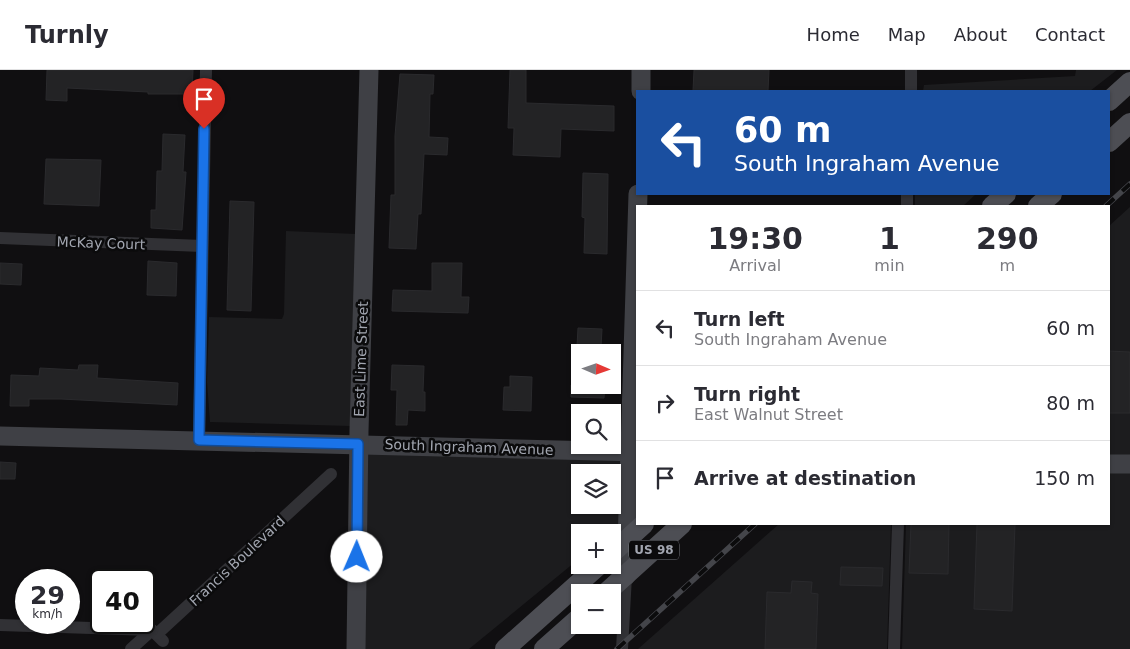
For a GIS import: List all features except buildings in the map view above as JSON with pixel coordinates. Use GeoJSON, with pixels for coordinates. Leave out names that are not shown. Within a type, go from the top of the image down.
{"type":"FeatureCollection","features":[{"type":"Feature","properties":{"kind":"main road"},"geometry":{"type":"LineString","coordinates":[[1110,100],[1130,82]]}},
{"type":"Feature","properties":{"kind":"main road"},"geometry":{"type":"LineString","coordinates":[[1110,141],[1130,123]]}},
{"type":"Feature","properties":{"kind":"main road"},"geometry":{"type":"LineString","coordinates":[[993,205],[1005,195]]}},
{"type":"Feature","properties":{"kind":"main road"},"geometry":{"type":"LineString","coordinates":[[1039,205],[1051,195]]}},
{"type":"Feature","properties":{"kind":"main road","name":"US 98"},"geometry":{"type":"LineString","coordinates":[[621,545],[643,525]]}},
{"type":"Feature","properties":{"kind":"main road","name":"US 98"},"geometry":{"type":"LineString","coordinates":[[617,584],[681,525]]}},
{"type":"Feature","properties":{"kind":"main road"},"geometry":{"type":"LineString","coordinates":[[505,649],[589,574]]}},
{"type":"Feature","properties":{"kind":"main road"},"geometry":{"type":"LineString","coordinates":[[544,649],[571,625]]}},
{"type":"Feature","properties":{"kind":"street"},"geometry":{"type":"LineString","coordinates":[[199,440],[206,70]]}},
{"type":"Feature","properties":{"kind":"street","name":"East Lime Street"},"geometry":{"type":"LineString","coordinates":[[356,649],[358,444],[369,70]]}},
{"type":"Feature","properties":{"kind":"street"},"geometry":{"type":"LineString","coordinates":[[641,70],[641,90]]}},
{"type":"Feature","properties":{"kind":"street"},"geometry":{"type":"LineString","coordinates":[[911,70],[911,90]]}},
{"type":"Feature","properties":{"kind":"street","name":"McKay Court"},"geometry":{"type":"LineString","coordinates":[[0,238],[202,246]]}},
{"type":"Feature","properties":{"kind":"street"},"geometry":{"type":"LineString","coordinates":[[621,539],[633,452],[636,297]]}},
{"type":"Feature","properties":{"kind":"street","name":"South Ingraham Avenue"},"geometry":{"type":"LineString","coordinates":[[0,436],[633,452]]}},
{"type":"Feature","properties":{"kind":"street"},"geometry":{"type":"LineString","coordinates":[[1110,464],[1130,464]]}},
{"type":"Feature","properties":{"kind":"street","name":"Francis Boulevard"},"geometry":{"type":"LineString","coordinates":[[131,649],[158,641],[331,474]]}},
{"type":"Feature","properties":{"kind":"street"},"geometry":{"type":"LineString","coordinates":[[894,649],[898,525]]}},
{"type":"Feature","properties":{"kind":"street"},"geometry":{"type":"LineString","coordinates":[[621,551],[626,576],[622,649]]}},
{"type":"Feature","properties":{"kind":"street"},"geometry":{"type":"LineString","coordinates":[[0,625],[158,641]]}},
{"type":"Feature","properties":{"kind":"shaded area"},"geometry":{"type":"Polygon","coordinates":[[[1076,70],[1117,70],[1091,90],[923,90],[924,85],[1075,76],[1076,70]]]}},
{"type":"Feature","properties":{"kind":"shaded area"},"geometry":{"type":"Polygon","coordinates":[[[915,195],[975,195],[964,205],[915,205],[915,195]]]}},
{"type":"Feature","properties":{"kind":"shaded area"},"geometry":{"type":"Polygon","coordinates":[[[1130,207],[1130,457],[1110,457],[1110,225],[1130,207]]]}},
{"type":"Feature","properties":{"kind":"shaded area"},"geometry":{"type":"Polygon","coordinates":[[[286,231],[356,234],[350,426],[210,422],[207,382],[209,317],[282,319],[284,314],[286,231]]]}},
{"type":"Feature","properties":{"kind":"shaded area"},"geometry":{"type":"Polygon","coordinates":[[[366,452],[621,458],[621,464],[571,464],[571,514],[619,514],[619,524],[571,524],[571,565],[469,649],[362,649],[366,452]]]}},
{"type":"Feature","properties":{"kind":"shaded area"},"geometry":{"type":"Polygon","coordinates":[[[1110,471],[1130,471],[1130,649],[902,649],[906,525],[1110,525],[1110,471]]]}},
{"type":"Feature","properties":{"kind":"shaded area"},"geometry":{"type":"Polygon","coordinates":[[[778,525],[891,525],[887,649],[638,649],[778,525]]]}},
{"type":"Feature","properties":{"kind":"railway"},"geometry":{"type":"LineString","coordinates":[[1107,205],[1130,184]]}},
{"type":"Feature","properties":{"kind":"railway"},"geometry":{"type":"LineString","coordinates":[[617,649],[754,525]]}},
{"type":"Feature","properties":{"kind":"route"},"geometry":{"type":"LineString","coordinates":[[204,129],[199,440],[358,444],[357,557]]}}]}
